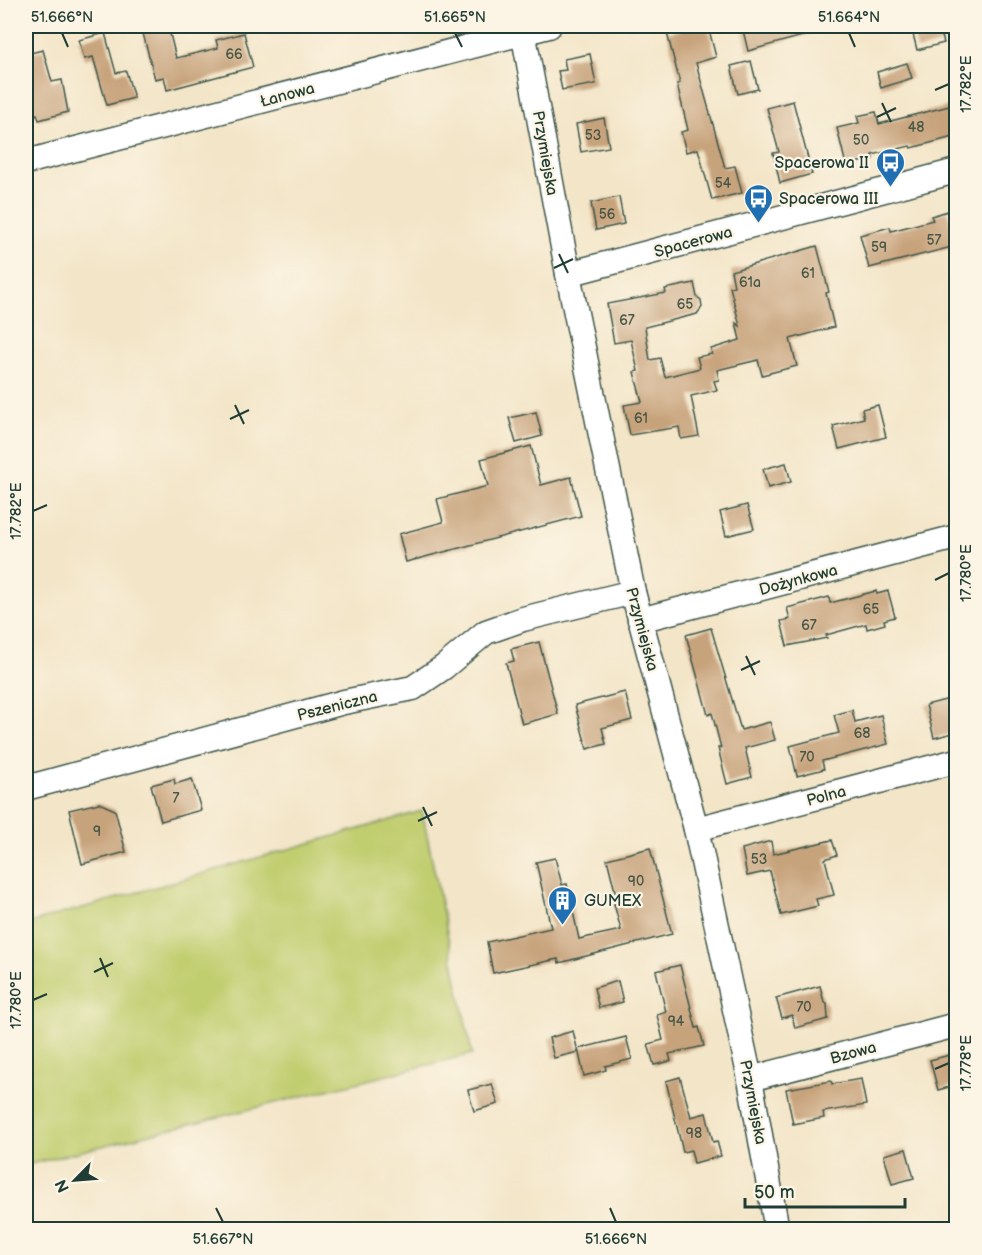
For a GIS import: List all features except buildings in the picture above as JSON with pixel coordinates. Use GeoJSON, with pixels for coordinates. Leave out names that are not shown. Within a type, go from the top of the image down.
{"type":"FeatureCollection","features":[{"type":"Feature","properties":{"kind":"street","name":"Łanowa"},"geometry":{"type":"LineString","coordinates":[[26,162],[523,29],[549,26]]}},
{"type":"Feature","properties":{"kind":"street","name":"Przymiejska"},"geometry":{"type":"LineString","coordinates":[[523,29],[568,274],[633,592],[696,829],[750,1079],[777,1230]]}},
{"type":"Feature","properties":{"kind":"street","name":"Spacerowa"},"geometry":{"type":"LineString","coordinates":[[568,274],[957,171]]}},
{"type":"Feature","properties":{"kind":"street","name":"Dożynkowa"},"geometry":{"type":"LineString","coordinates":[[640,620],[957,537]]}},
{"type":"Feature","properties":{"kind":"street","name":"Pszeniczna"},"geometry":{"type":"LineString","coordinates":[[26,788],[344,702],[413,688],[444,667],[486,632],[633,592]]}},
{"type":"Feature","properties":{"kind":"street","name":"Polna"},"geometry":{"type":"LineString","coordinates":[[696,829],[957,761]]}},
{"type":"Feature","properties":{"kind":"street","name":"Bzowa"},"geometry":{"type":"LineString","coordinates":[[750,1079],[957,1025]]}},
{"type":"Feature","properties":{"kind":"green space"},"geometry":{"type":"Polygon","coordinates":[[[422,811],[472,1054],[26,1165],[26,924],[422,811]]]}},
{"type":"Feature","properties":{"kind":"place","name":"Spacerowa II"},"geometry":{"type":"Point","coordinates":[890,188]}},
{"type":"Feature","properties":{"kind":"place","name":"Spacerowa III"},"geometry":{"type":"Point","coordinates":[758,224]}},
{"type":"Feature","properties":{"kind":"place","name":"GUMEX"},"geometry":{"type":"Point","coordinates":[563,926]}}]}
